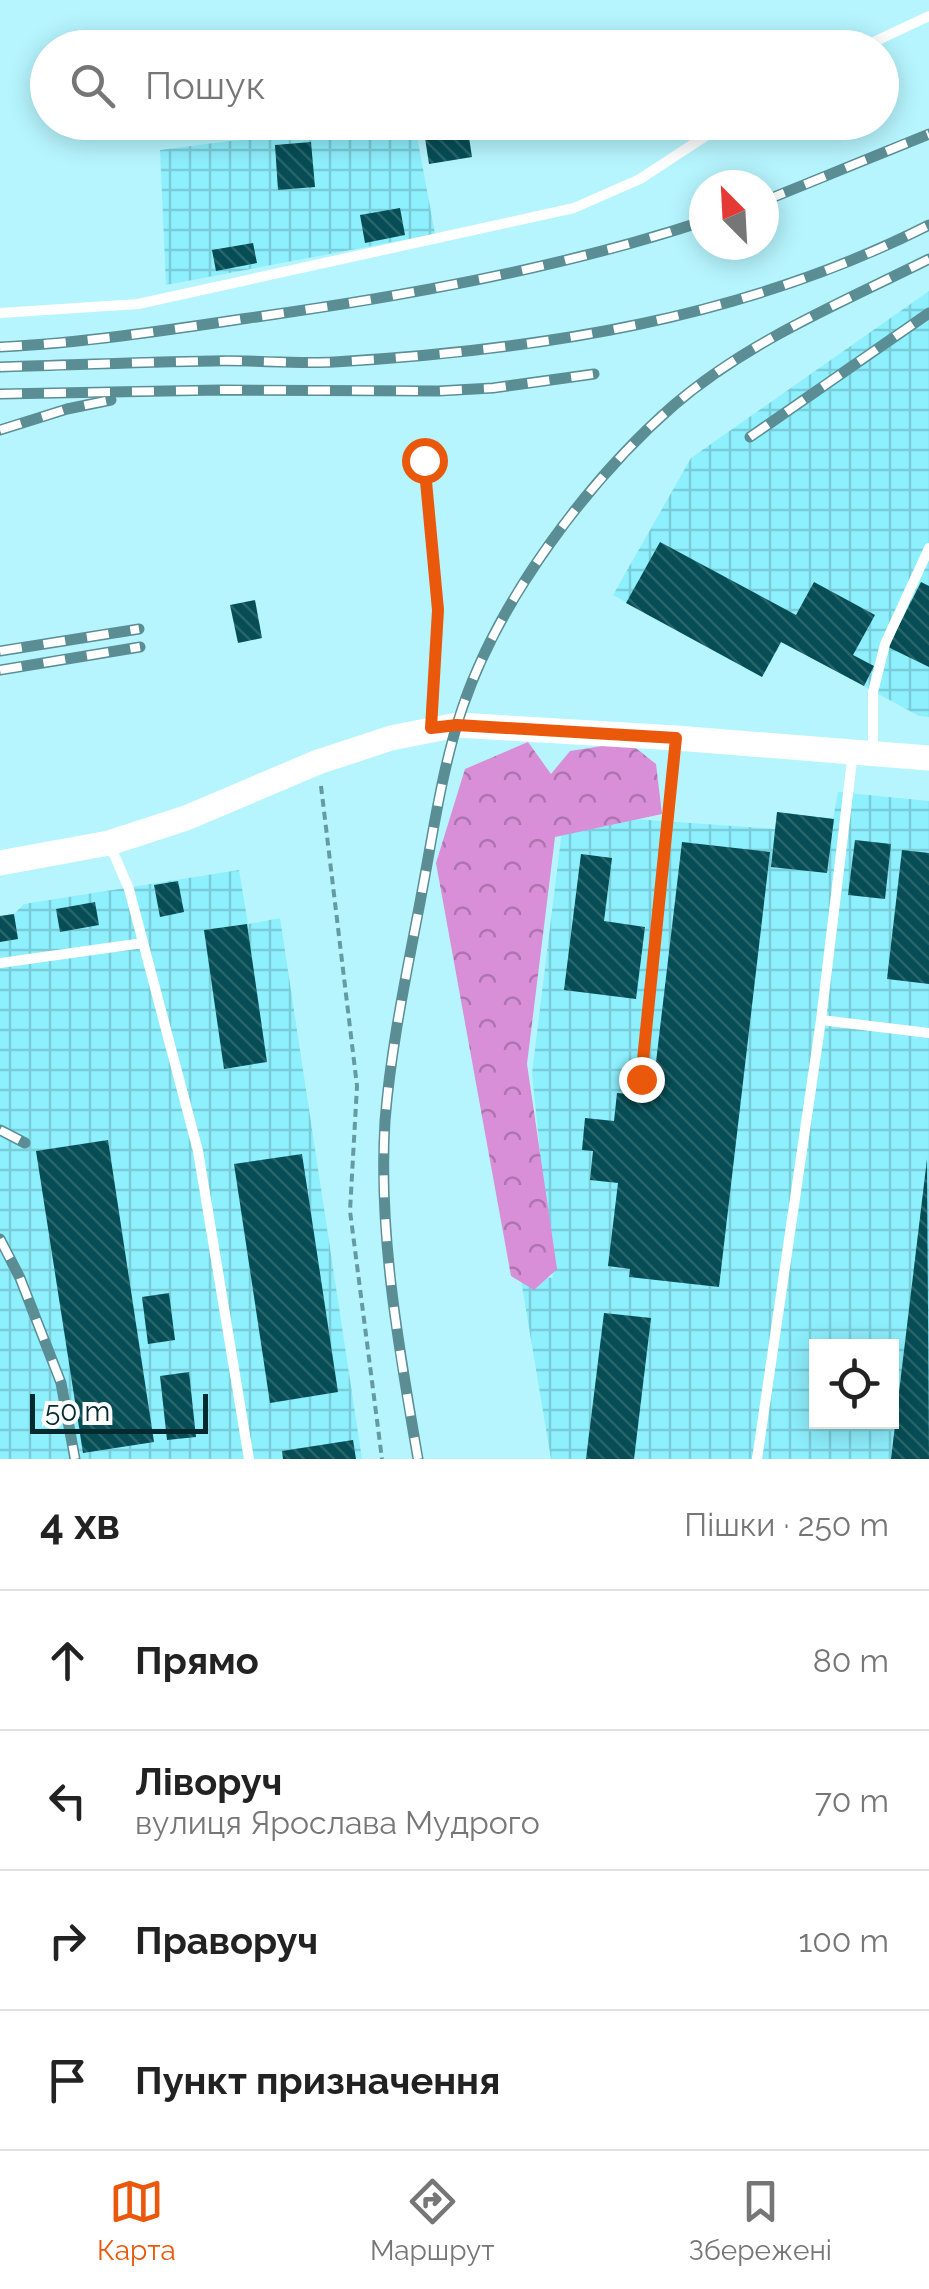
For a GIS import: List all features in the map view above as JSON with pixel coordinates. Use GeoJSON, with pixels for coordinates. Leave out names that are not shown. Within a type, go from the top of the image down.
{"type":"FeatureCollection","features":[{"type":"Feature","properties":{"kind":"street"},"geometry":{"type":"LineString","coordinates":[[0,863],[109,843],[186,818],[318,762],[431,728],[457,725],[929,758]]}},
{"type":"Feature","properties":{"kind":"lane"},"geometry":{"type":"LineString","coordinates":[[899,30],[929,16]]}},
{"type":"Feature","properties":{"kind":"lane"},"geometry":{"type":"LineString","coordinates":[[0,313],[138,304],[574,208],[640,179],[700,140]]}},
{"type":"Feature","properties":{"kind":"lane"},"geometry":{"type":"LineString","coordinates":[[757,1459],[873,692],[885,644],[929,548]]}},
{"type":"Feature","properties":{"kind":"lane"},"geometry":{"type":"LineString","coordinates":[[641,1079],[676,738]]}},
{"type":"Feature","properties":{"kind":"lane"},"geometry":{"type":"LineString","coordinates":[[109,843],[129,890],[198,1151],[249,1459]]}},
{"type":"Feature","properties":{"kind":"lane"},"geometry":{"type":"LineString","coordinates":[[0,964],[143,943]]}},
{"type":"Feature","properties":{"kind":"lane"},"geometry":{"type":"LineString","coordinates":[[821,1020],[929,1033]]}},
{"type":"Feature","properties":{"kind":"path"},"geometry":{"type":"LineString","coordinates":[[424,460],[438,610],[431,728]]}},
{"type":"Feature","properties":{"kind":"path"},"geometry":{"type":"LineString","coordinates":[[318,762],[357,1086],[350,1211],[382,1459]]}},
{"type":"Feature","properties":{"kind":"shaded area"},"geometry":{"type":"Polygon","coordinates":[[[237,140],[418,140],[435,234],[166,285],[160,150],[237,140]]]}},
{"type":"Feature","properties":{"kind":"shaded area"},"geometry":{"type":"Polygon","coordinates":[[[929,291],[929,717],[919,716],[782,642],[762,677],[613,595],[691,458],[929,291]]]}},
{"type":"Feature","properties":{"kind":"shaded area"},"geometry":{"type":"Polygon","coordinates":[[[838,792],[929,801],[929,1459],[551,1459],[520,1274],[553,1278],[532,1073],[564,814],[775,829],[777,812],[833,819],[838,792]]]}},
{"type":"Feature","properties":{"kind":"shaded area"},"geometry":{"type":"Polygon","coordinates":[[[239,870],[248,924],[280,918],[362,1459],[0,1459],[0,916],[14,914],[24,904],[239,870]]]}},
{"type":"Feature","properties":{"kind":"green space"},"geometry":{"type":"Polygon","coordinates":[[[528,742],[551,774],[570,751],[628,742],[656,764],[662,814],[555,837],[527,1064],[557,1269],[534,1290],[511,1276],[436,863],[465,769],[528,742]]]}},
{"type":"Feature","properties":{"kind":"building"},"geometry":{"type":"Polygon","coordinates":[[[425,140],[469,140],[472,157],[429,164],[425,140]]]}},
{"type":"Feature","properties":{"kind":"building"},"geometry":{"type":"Polygon","coordinates":[[[311,142],[315,187],[278,190],[275,145],[311,142]]]}},
{"type":"Feature","properties":{"kind":"building"},"geometry":{"type":"Polygon","coordinates":[[[400,208],[405,235],[365,243],[360,215],[400,208]]]}},
{"type":"Feature","properties":{"kind":"building"},"geometry":{"type":"Polygon","coordinates":[[[253,243],[257,263],[216,271],[212,250],[253,243]]]}},
{"type":"Feature","properties":{"kind":"building"},"geometry":{"type":"Polygon","coordinates":[[[660,542],[796,615],[814,582],[875,615],[853,655],[874,666],[864,686],[781,642],[762,677],[626,603],[660,542]]]}},
{"type":"Feature","properties":{"kind":"building"},"geometry":{"type":"Polygon","coordinates":[[[921,582],[929,586],[929,667],[888,647],[921,582]]]}},
{"type":"Feature","properties":{"kind":"building"},"geometry":{"type":"Polygon","coordinates":[[[255,600],[262,638],[238,643],[230,605],[255,600]]]}},
{"type":"Feature","properties":{"kind":"building"},"geometry":{"type":"Polygon","coordinates":[[[777,812],[834,819],[827,873],[771,867],[777,812]]]}},
{"type":"Feature","properties":{"kind":"building"},"geometry":{"type":"Polygon","coordinates":[[[855,840],[891,844],[885,899],[848,895],[855,840]]]}},
{"type":"Feature","properties":{"kind":"building"},"geometry":{"type":"Polygon","coordinates":[[[682,842],[770,852],[719,1287],[629,1277],[630,1269],[608,1266],[618,1183],[590,1180],[593,1151],[582,1150],[585,1118],[614,1121],[617,1093],[652,1096],[682,842]]]}},
{"type":"Feature","properties":{"kind":"building"},"geometry":{"type":"Polygon","coordinates":[[[902,850],[929,853],[929,984],[887,979],[902,850]]]}},
{"type":"Feature","properties":{"kind":"building"},"geometry":{"type":"Polygon","coordinates":[[[581,854],[612,858],[604,921],[645,927],[636,999],[564,990],[581,854]]]}},
{"type":"Feature","properties":{"kind":"building"},"geometry":{"type":"Polygon","coordinates":[[[178,881],[184,912],[160,917],[154,885],[178,881]]]}},
{"type":"Feature","properties":{"kind":"building"},"geometry":{"type":"Polygon","coordinates":[[[95,902],[99,925],[60,932],[56,909],[95,902]]]}},
{"type":"Feature","properties":{"kind":"building"},"geometry":{"type":"Polygon","coordinates":[[[14,914],[18,939],[0,942],[0,916],[14,914]]]}},
{"type":"Feature","properties":{"kind":"building"},"geometry":{"type":"Polygon","coordinates":[[[247,924],[267,1062],[224,1069],[204,930],[247,924]]]}},
{"type":"Feature","properties":{"kind":"building"},"geometry":{"type":"Polygon","coordinates":[[[108,1140],[154,1442],[83,1453],[36,1151],[108,1140]]]}},
{"type":"Feature","properties":{"kind":"building"},"geometry":{"type":"Polygon","coordinates":[[[302,1154],[338,1392],[270,1403],[234,1164],[302,1154]]]}},
{"type":"Feature","properties":{"kind":"building"},"geometry":{"type":"Polygon","coordinates":[[[927,1159],[929,1459],[891,1459],[895,1429],[899,1429],[899,1392],[927,1159]]]}},
{"type":"Feature","properties":{"kind":"building"},"geometry":{"type":"Polygon","coordinates":[[[169,1293],[175,1340],[148,1344],[142,1297],[169,1293]]]}},
{"type":"Feature","properties":{"kind":"building"},"geometry":{"type":"Polygon","coordinates":[[[604,1313],[651,1318],[634,1459],[586,1459],[604,1313]]]}},
{"type":"Feature","properties":{"kind":"building"},"geometry":{"type":"Polygon","coordinates":[[[189,1372],[196,1437],[167,1440],[160,1376],[189,1372]]]}},
{"type":"Feature","properties":{"kind":"building"},"geometry":{"type":"Polygon","coordinates":[[[353,1440],[356,1459],[283,1459],[282,1451],[353,1440]]]}},
{"type":"Feature","properties":{"kind":"railway"},"geometry":{"type":"LineString","coordinates":[[779,195],[929,134]]}},
{"type":"Feature","properties":{"kind":"railway"},"geometry":{"type":"LineString","coordinates":[[0,367],[334,362],[488,349],[564,338],[639,324],[787,284],[929,225]]}},
{"type":"Feature","properties":{"kind":"railway"},"geometry":{"type":"LineString","coordinates":[[0,347],[152,332],[417,291],[534,268],[689,226]]}},
{"type":"Feature","properties":{"kind":"railway"},"geometry":{"type":"LineString","coordinates":[[418,1459],[387,1248],[385,1121],[400,1009],[439,801],[456,729],[479,665],[550,543],[610,468],[674,405],[765,342],[929,259]]}},
{"type":"Feature","properties":{"kind":"railway"},"geometry":{"type":"LineString","coordinates":[[750,437],[929,313]]}},
{"type":"Feature","properties":{"kind":"railway"},"geometry":{"type":"LineString","coordinates":[[0,394],[438,391],[594,374]]}},
{"type":"Feature","properties":{"kind":"railway"},"geometry":{"type":"LineString","coordinates":[[0,430],[111,400]]}},
{"type":"Feature","properties":{"kind":"railway"},"geometry":{"type":"LineString","coordinates":[[0,651],[139,629]]}},
{"type":"Feature","properties":{"kind":"railway"},"geometry":{"type":"LineString","coordinates":[[0,670],[140,647]]}},
{"type":"Feature","properties":{"kind":"railway"},"geometry":{"type":"LineString","coordinates":[[0,1130],[25,1143]]}},
{"type":"Feature","properties":{"kind":"railway"},"geometry":{"type":"LineString","coordinates":[[0,1239],[20,1278],[61,1383],[75,1459]]}},
{"type":"Feature","properties":{"kind":"route"},"geometry":{"type":"LineString","coordinates":[[424,460],[438,610],[431,728],[457,725],[676,738],[641,1079]]}}]}
